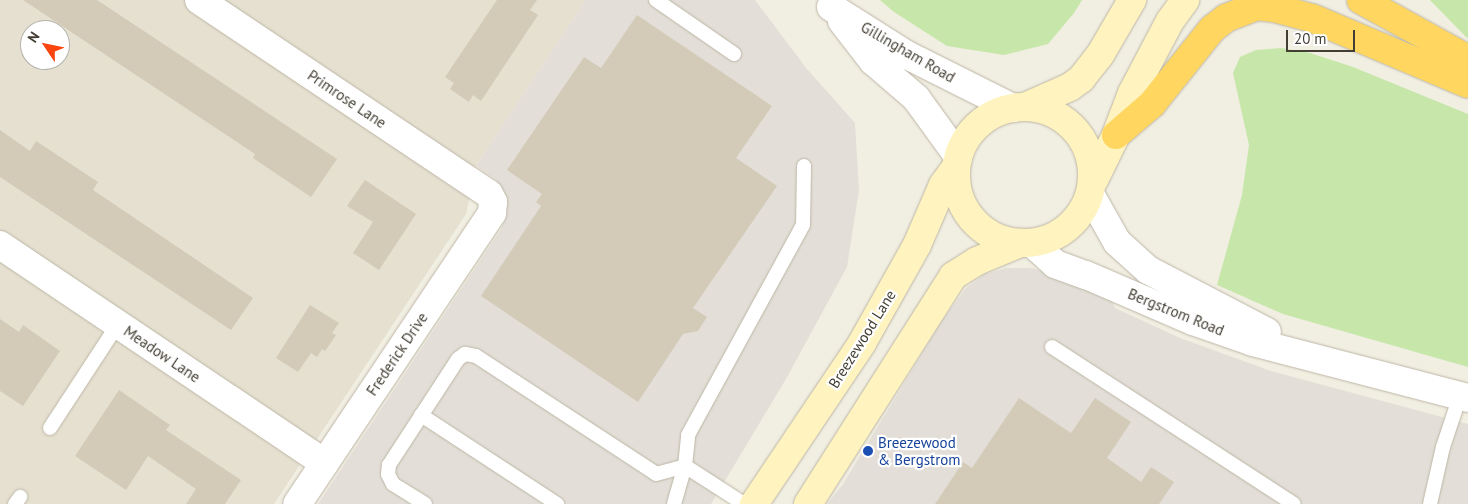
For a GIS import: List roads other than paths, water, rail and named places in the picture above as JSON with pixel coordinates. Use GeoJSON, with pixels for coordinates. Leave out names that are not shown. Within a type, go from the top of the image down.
{"type":"FeatureCollection","features":[{"type":"Feature","properties":{"kind":"highway"},"geometry":{"type":"LineString","coordinates":[[1360,0],[1468,59]]}},
{"type":"Feature","properties":{"kind":"highway"},"geometry":{"type":"LineString","coordinates":[[1116,134],[1152,104],[1212,29],[1226,18],[1257,6],[1274,8],[1312,18],[1468,84]]}},
{"type":"Feature","properties":{"kind":"main road"},"geometry":{"type":"LineString","coordinates":[[1026,243],[998,238],[979,227],[965,210],[957,189],[957,161],[966,138],[979,124],[995,114],[1020,107],[1070,87],[1081,79],[1100,55],[1132,0]]}},
{"type":"Feature","properties":{"kind":"main road"},"geometry":{"type":"LineString","coordinates":[[808,504],[953,276],[977,261],[1026,243],[1050,238],[1067,227],[1092,188],[1132,93],[1170,21],[1185,0]]}},
{"type":"Feature","properties":{"kind":"main road"},"geometry":{"type":"LineString","coordinates":[[1020,107],[1049,112],[1067,123],[1081,138],[1089,158],[1092,188]]}},
{"type":"Feature","properties":{"kind":"main road","name":"Breezewood Lane"},"geometry":{"type":"LineString","coordinates":[[754,504],[862,344],[917,245],[943,185],[957,161]]}},
{"type":"Feature","properties":{"kind":"street","name":"Primrose Lane"},"geometry":{"type":"LineString","coordinates":[[199,0],[489,194],[493,202]]}},
{"type":"Feature","properties":{"kind":"street","name":"Gillingham Road"},"geometry":{"type":"LineString","coordinates":[[828,4],[905,54],[1020,107]]}},
{"type":"Feature","properties":{"kind":"street","name":"Gillingham Road"},"geometry":{"type":"LineString","coordinates":[[828,4],[873,61],[916,98],[957,161]]}},
{"type":"Feature","properties":{"kind":"street","name":"Bergstrom Road"},"geometry":{"type":"LineString","coordinates":[[1092,188],[1117,242],[1148,270],[1247,322],[1329,361]]}},
{"type":"Feature","properties":{"kind":"street","name":"Frederick Drive"},"geometry":{"type":"LineString","coordinates":[[297,504],[492,213],[493,202]]}},
{"type":"Feature","properties":{"kind":"street","name":"Bergstrom Road"},"geometry":{"type":"LineString","coordinates":[[1026,243],[1055,264],[1086,275],[1193,321],[1253,342],[1464,397]]}},
{"type":"Feature","properties":{"kind":"street","name":"Meadow Lane"},"geometry":{"type":"LineString","coordinates":[[0,245],[324,464]]}},
{"type":"Feature","properties":{"kind":"lane"},"geometry":{"type":"LineString","coordinates":[[656,0],[734,54]]}},
{"type":"Feature","properties":{"kind":"lane"},"geometry":{"type":"LineString","coordinates":[[674,504],[685,466],[688,435],[803,225],[804,166]]}},
{"type":"Feature","properties":{"kind":"lane"},"geometry":{"type":"LineString","coordinates":[[50,428],[118,324]]}},
{"type":"Feature","properties":{"kind":"lane"},"geometry":{"type":"LineString","coordinates":[[1052,347],[1294,504]]}},
{"type":"Feature","properties":{"kind":"lane"},"geometry":{"type":"LineString","coordinates":[[425,504],[393,484],[388,474],[389,465],[458,359],[465,354],[476,356],[656,474],[685,466],[744,504]]}},
{"type":"Feature","properties":{"kind":"lane"},"geometry":{"type":"LineString","coordinates":[[1430,504],[1443,447],[1464,397]]}},
{"type":"Feature","properties":{"kind":"lane"},"geometry":{"type":"LineString","coordinates":[[421,415],[557,504]]}},
{"type":"Feature","properties":{"kind":"place","name":"Breezewood & Bergstrom"},"geometry":{"type":"Point","coordinates":[868,451]}}]}
